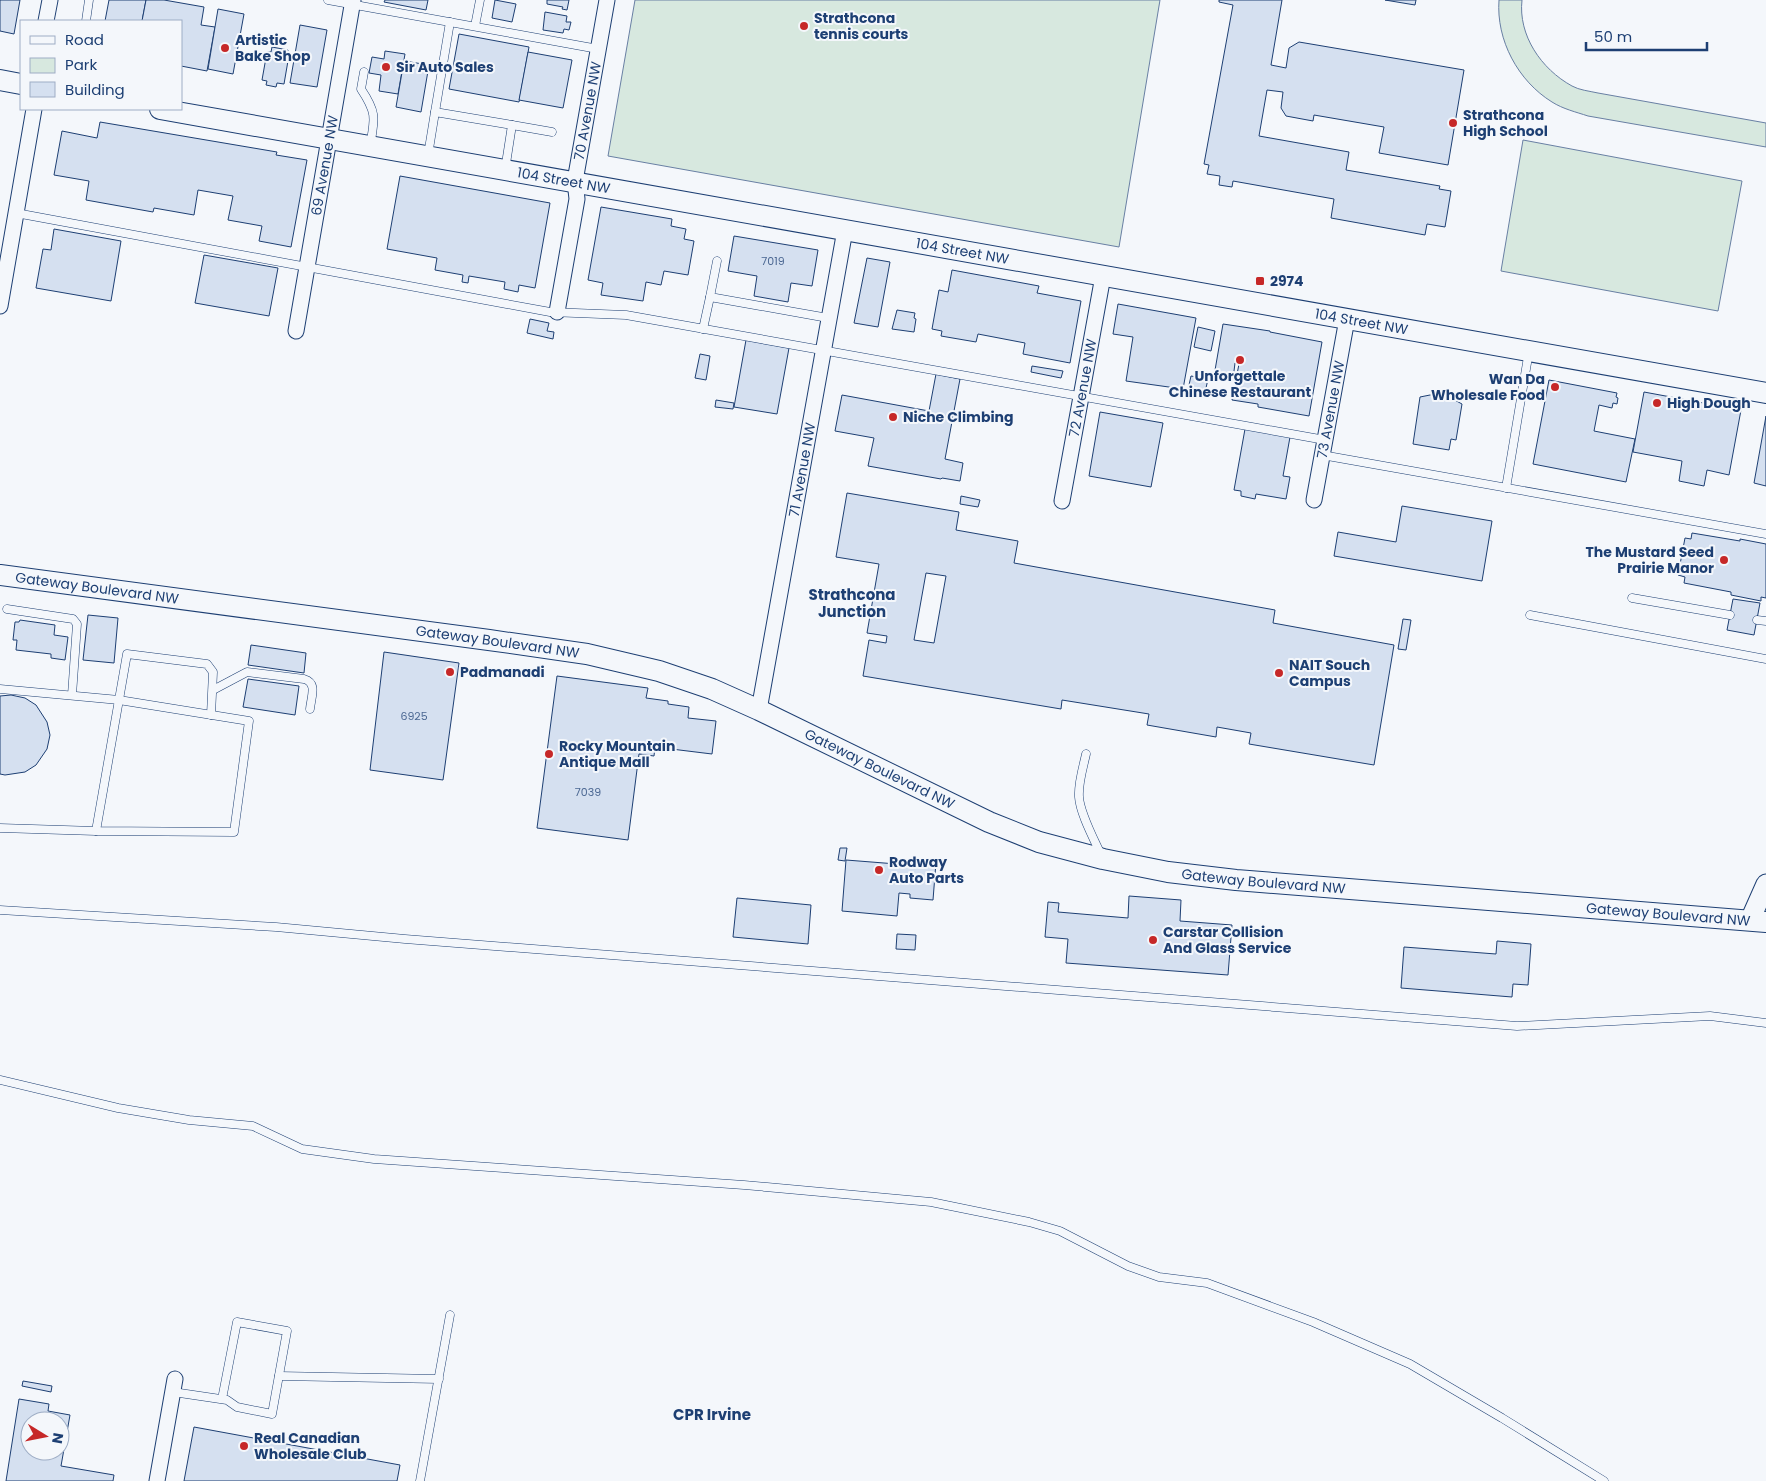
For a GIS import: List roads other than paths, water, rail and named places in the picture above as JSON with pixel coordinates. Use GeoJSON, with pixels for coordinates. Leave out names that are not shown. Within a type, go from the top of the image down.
{"type":"FeatureCollection","features":[{"type":"Feature","properties":{"kind":"main road"},"geometry":{"type":"LineString","coordinates":[[0,80],[20,84]]}},
{"type":"Feature","properties":{"kind":"main road","name":"104 Street NW"},"geometry":{"type":"LineString","coordinates":[[166,110],[1766,393]]}},
{"type":"Feature","properties":{"kind":"main road","name":"Gateway Boulevard NW"},"geometry":{"type":"LineString","coordinates":[[0,575],[587,654],[659,671],[712,689],[759,710],[989,822],[1039,842],[1103,859],[1168,872],[1236,880],[1758,921]]}},
{"type":"Feature","properties":{"kind":"street"},"geometry":{"type":"LineString","coordinates":[[46,20],[50,0]]}},
{"type":"Feature","properties":{"kind":"street","name":"70 Avenue NW"},"geometry":{"type":"LineString","coordinates":[[557,312],[576,198],[575,181],[607,0]]}},
{"type":"Feature","properties":{"kind":"street","name":"69 Avenue NW"},"geometry":{"type":"LineString","coordinates":[[296,331],[353,2]]}},
{"type":"Feature","properties":{"kind":"street"},"geometry":{"type":"LineString","coordinates":[[0,306],[34,110]]}},
{"type":"Feature","properties":{"kind":"street","name":"71 Avenue NW"},"geometry":{"type":"LineString","coordinates":[[759,710],[845,230]]}},
{"type":"Feature","properties":{"kind":"street","name":"72 Avenue NW"},"geometry":{"type":"LineString","coordinates":[[1062,501],[1103,276]]}},
{"type":"Feature","properties":{"kind":"street","name":"73 Avenue NW"},"geometry":{"type":"LineString","coordinates":[[1314,500],[1347,319]]}},
{"type":"Feature","properties":{"kind":"street"},"geometry":{"type":"LineString","coordinates":[[1758,921],[1766,884]]}},
{"type":"Feature","properties":{"kind":"street"},"geometry":{"type":"LineString","coordinates":[[157,1481],[174,1385]]}},
{"type":"Feature","properties":{"kind":"lane"},"geometry":{"type":"LineString","coordinates":[[86,20],[89,0]]}},
{"type":"Feature","properties":{"kind":"lane"},"geometry":{"type":"LineString","coordinates":[[328,0],[353,2],[450,22],[598,48]]}},
{"type":"Feature","properties":{"kind":"lane"},"geometry":{"type":"LineString","coordinates":[[475,26],[480,0]]}},
{"type":"Feature","properties":{"kind":"lane"},"geometry":{"type":"LineString","coordinates":[[428,157],[450,22]]}},
{"type":"Feature","properties":{"kind":"lane"},"geometry":{"type":"LineString","coordinates":[[364,72],[361,89],[372,105],[375,120],[370,147]]}},
{"type":"Feature","properties":{"kind":"lane"},"geometry":{"type":"LineString","coordinates":[[435,112],[552,132]]}},
{"type":"Feature","properties":{"kind":"lane"},"geometry":{"type":"LineString","coordinates":[[504,170],[512,125]]}},
{"type":"Feature","properties":{"kind":"lane"},"geometry":{"type":"LineString","coordinates":[[16,213],[557,312],[626,315],[1324,440]]}},
{"type":"Feature","properties":{"kind":"lane"},"geometry":{"type":"LineString","coordinates":[[704,329],[717,261]]}},
{"type":"Feature","properties":{"kind":"lane"},"geometry":{"type":"LineString","coordinates":[[710,297],[828,318]]}},
{"type":"Feature","properties":{"kind":"lane"},"geometry":{"type":"LineString","coordinates":[[1506,488],[1529,351]]}},
{"type":"Feature","properties":{"kind":"lane"},"geometry":{"type":"LineString","coordinates":[[1322,455],[1766,534]]}},
{"type":"Feature","properties":{"kind":"lane"},"geometry":{"type":"LineString","coordinates":[[1632,598],[1730,615]]}},
{"type":"Feature","properties":{"kind":"lane"},"geometry":{"type":"LineString","coordinates":[[8,609],[73,619],[77,624],[72,695]]}},
{"type":"Feature","properties":{"kind":"lane"},"geometry":{"type":"LineString","coordinates":[[1530,615],[1766,659]]}},
{"type":"Feature","properties":{"kind":"lane"},"geometry":{"type":"LineString","coordinates":[[1757,620],[1766,621]]}},
{"type":"Feature","properties":{"kind":"lane"},"geometry":{"type":"LineString","coordinates":[[96,831],[127,654],[207,664],[213,672],[211,715]]}},
{"type":"Feature","properties":{"kind":"lane"},"geometry":{"type":"LineString","coordinates":[[213,690],[247,672],[304,679],[310,681],[313,685],[310,709]]}},
{"type":"Feature","properties":{"kind":"lane"},"geometry":{"type":"LineString","coordinates":[[0,689],[119,700],[249,721],[234,832],[0,828]]}},
{"type":"Feature","properties":{"kind":"lane"},"geometry":{"type":"LineString","coordinates":[[1086,754],[1079,798],[1081,809],[1103,859]]}},
{"type":"Feature","properties":{"kind":"lane"},"geometry":{"type":"LineString","coordinates":[[0,910],[276,927],[1517,1026],[1710,1016],[1766,1023]]}},
{"type":"Feature","properties":{"kind":"lane"},"geometry":{"type":"LineString","coordinates":[[0,1080],[118,1108],[190,1120],[253,1126],[302,1149],[374,1159],[744,1185],[931,1202],[1029,1222],[1060,1231],[1128,1266],[1159,1277],[1206,1283],[1312,1322],[1410,1364],[1604,1481]]}},
{"type":"Feature","properties":{"kind":"lane"},"geometry":{"type":"LineString","coordinates":[[420,1481],[450,1315]]}},
{"type":"Feature","properties":{"kind":"lane"},"geometry":{"type":"LineString","coordinates":[[174,1385],[222,1400],[227,1400],[237,1407],[272,1414],[287,1331],[237,1322],[222,1400]]}},
{"type":"Feature","properties":{"kind":"lane"},"geometry":{"type":"LineString","coordinates":[[279,1376],[439,1379]]}},
{"type":"Feature","properties":{"kind":"place","name":"Strathcona tennis courts"},"geometry":{"type":"Point","coordinates":[804,26]}},
{"type":"Feature","properties":{"kind":"place","name":"Artistic Bake Shop"},"geometry":{"type":"Point","coordinates":[225,48]}},
{"type":"Feature","properties":{"kind":"place","name":"Sir Auto Sales"},"geometry":{"type":"Point","coordinates":[386,67]}},
{"type":"Feature","properties":{"kind":"place","name":"Strathcona High School"},"geometry":{"type":"Point","coordinates":[1453,123]}},
{"type":"Feature","properties":{"kind":"place","name":"2974"},"geometry":{"type":"Point","coordinates":[1260,281]}},
{"type":"Feature","properties":{"kind":"place","name":"Unforgettale Chinese Restaurant"},"geometry":{"type":"Point","coordinates":[1240,360]}},
{"type":"Feature","properties":{"kind":"place","name":"Wan Da Wholesale Food"},"geometry":{"type":"Point","coordinates":[1555,387]}},
{"type":"Feature","properties":{"kind":"place","name":"High Dough"},"geometry":{"type":"Point","coordinates":[1657,403]}},
{"type":"Feature","properties":{"kind":"place","name":"Niche Climbing"},"geometry":{"type":"Point","coordinates":[893,417]}},
{"type":"Feature","properties":{"kind":"place","name":"The Mustard Seed Prairie Manor"},"geometry":{"type":"Point","coordinates":[1724,560]}},
{"type":"Feature","properties":{"kind":"place","name":"Padmanadi"},"geometry":{"type":"Point","coordinates":[450,672]}},
{"type":"Feature","properties":{"kind":"place","name":"NAIT Souch Campus"},"geometry":{"type":"Point","coordinates":[1279,673]}},
{"type":"Feature","properties":{"kind":"place","name":"Rocky Mountain Antique Mall"},"geometry":{"type":"Point","coordinates":[549,754]}},
{"type":"Feature","properties":{"kind":"place","name":"Rodway Auto Parts"},"geometry":{"type":"Point","coordinates":[879,870]}},
{"type":"Feature","properties":{"kind":"place","name":"Carstar Collision And Glass Service"},"geometry":{"type":"Point","coordinates":[1153,940]}},
{"type":"Feature","properties":{"kind":"place","name":"Real Canadian Wholesale Club"},"geometry":{"type":"Point","coordinates":[244,1446]}},
{"type":"Feature","properties":{"kind":"district","name":"Strathcona Junction"},"geometry":{"type":"Point","coordinates":[852,604]}},
{"type":"Feature","properties":{"kind":"district","name":"CPR Irvine"},"geometry":{"type":"Point","coordinates":[712,1415]}}]}
